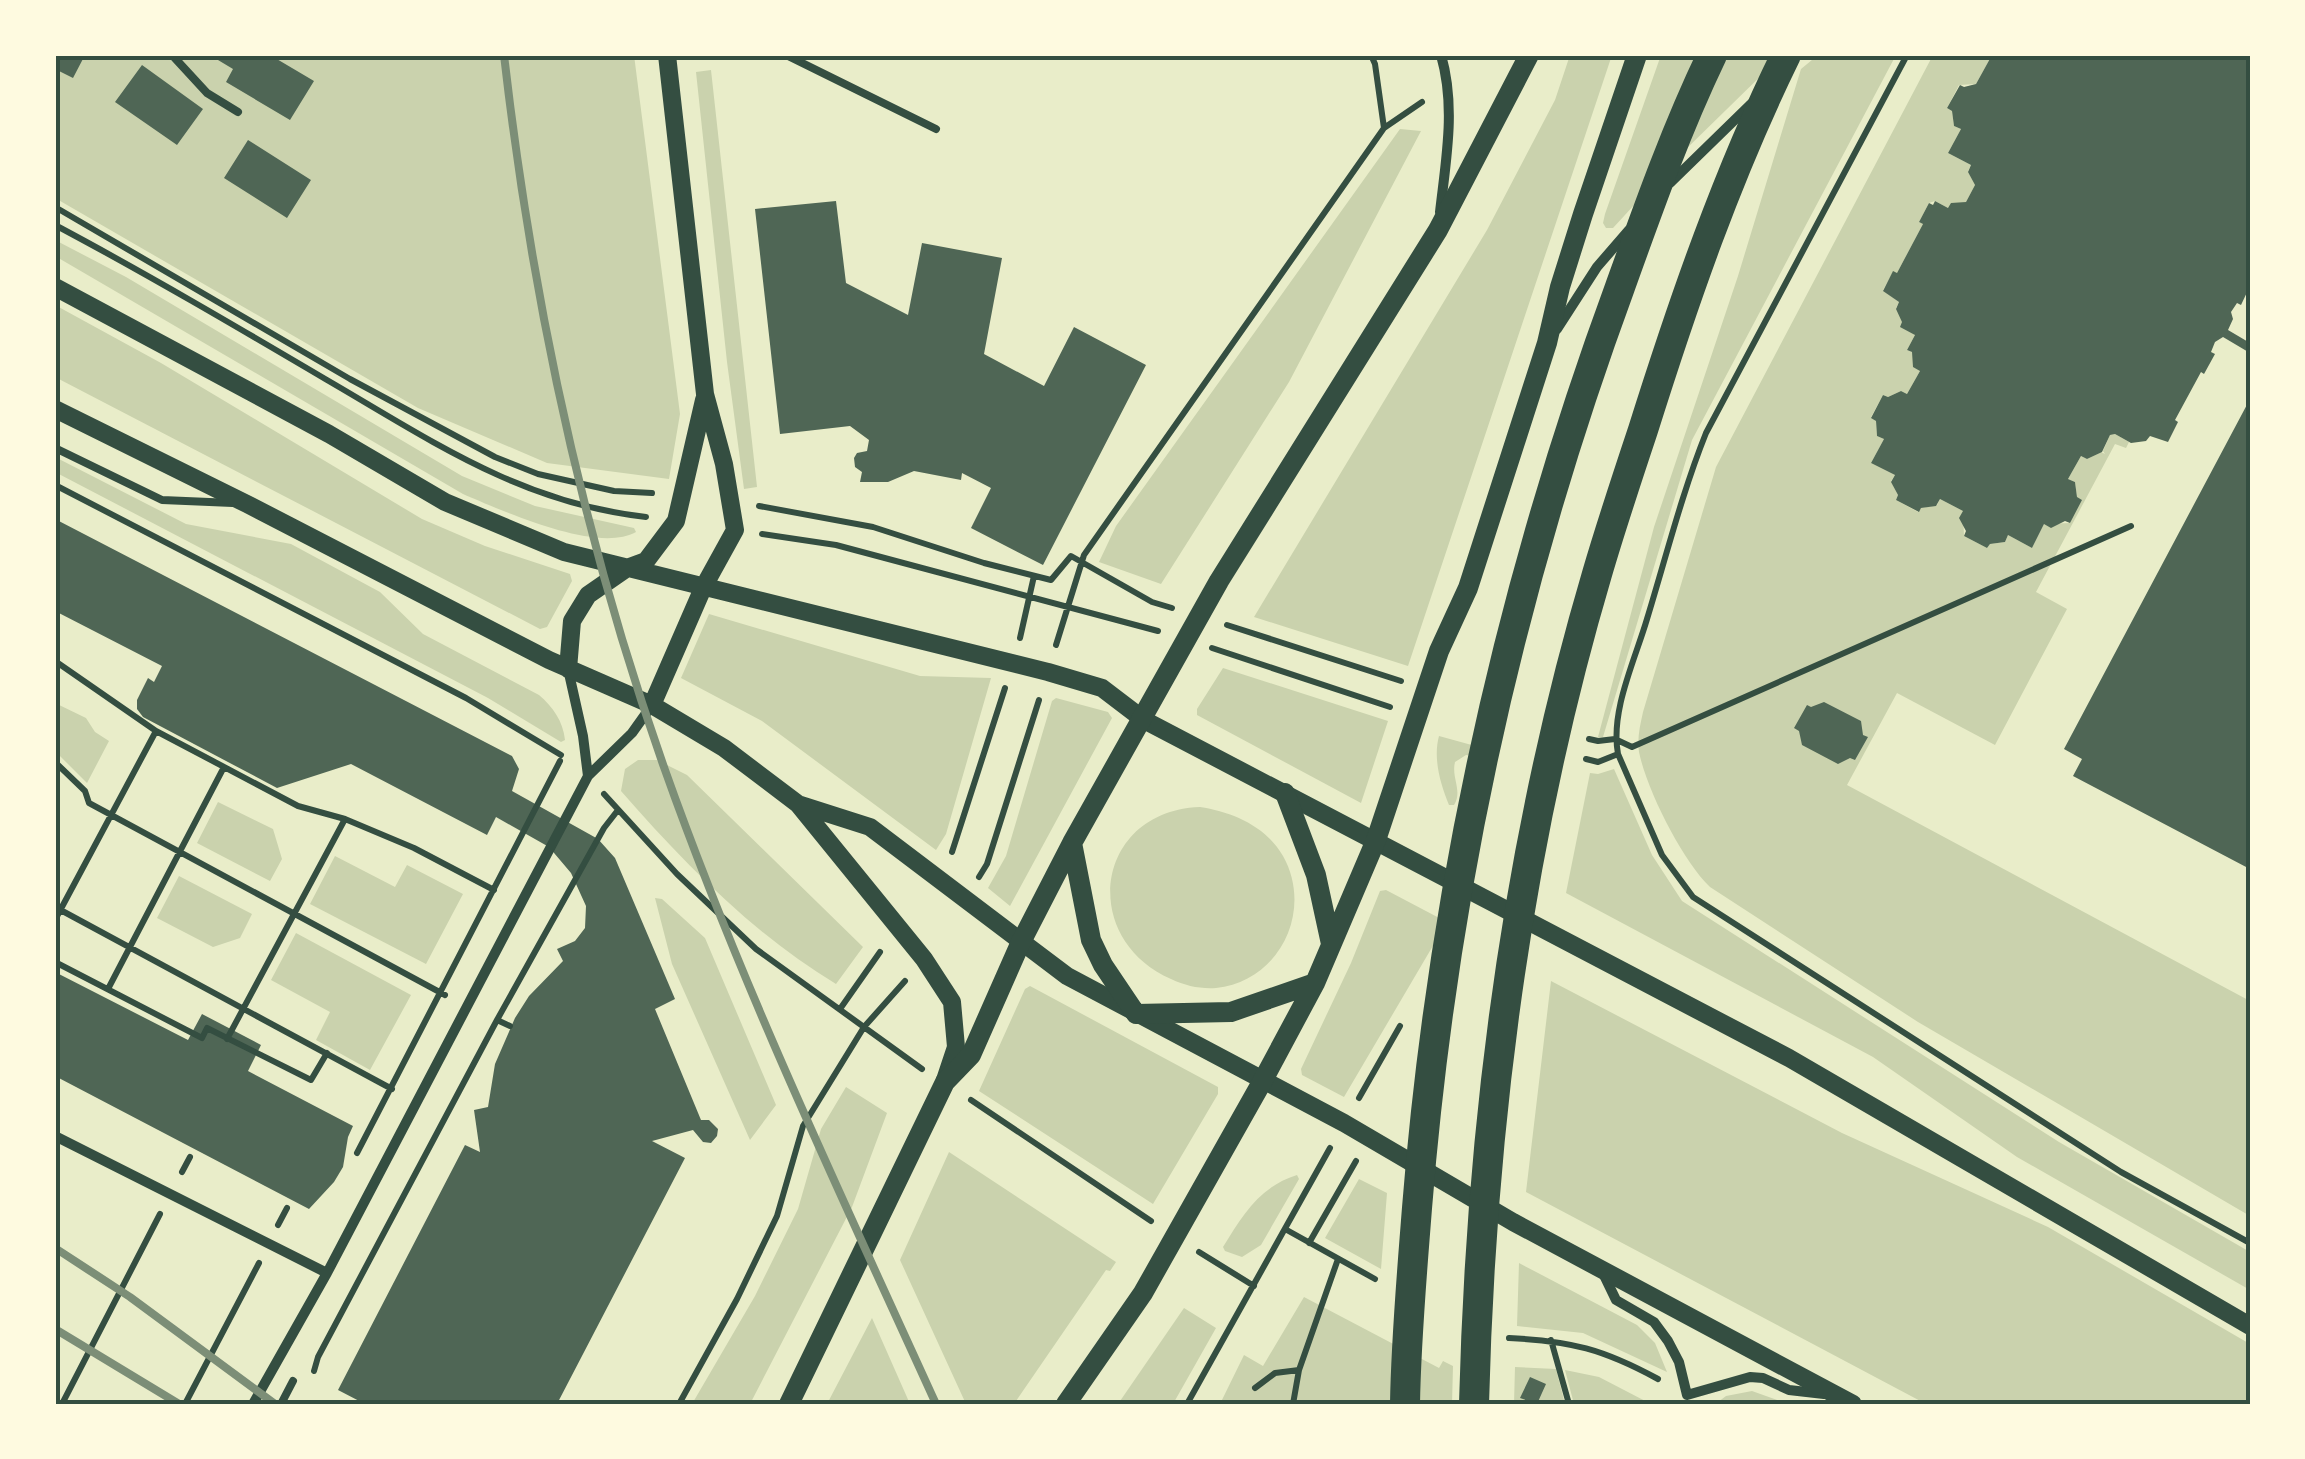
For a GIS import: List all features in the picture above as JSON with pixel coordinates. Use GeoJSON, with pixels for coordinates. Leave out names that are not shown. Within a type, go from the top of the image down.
{"type":"FeatureCollection","features":[{"type":"Feature","properties":{"kind":"highway"},"geometry":{"type":"LineString","coordinates":[[1406,1404],[1422,1152],[1435,1038],[1474,794],[1565,445],[1653,195],[1712,55]]}},
{"type":"Feature","properties":{"kind":"highway"},"geometry":{"type":"LineString","coordinates":[[1474,1404],[1482,1242],[1500,1058],[1538,820],[1564,703],[1596,576],[1672,337],[1727,191],[1786,55]]}},
{"type":"Feature","properties":{"kind":"main road"},"geometry":{"type":"LineString","coordinates":[[789,1404],[944,1082],[971,1055],[1020,944],[1072,843],[1219,582],[1438,230],[1529,55]]}},
{"type":"Feature","properties":{"kind":"main road"},"geometry":{"type":"LineString","coordinates":[[1066,1404],[1143,1292],[1262,1082],[1315,983],[1376,840],[1439,651],[1468,588],[1547,343],[1571,250],[1637,55]]}},
{"type":"Feature","properties":{"kind":"main road"},"geometry":{"type":"LineString","coordinates":[[1285,793],[1316,874],[1331,946]]}},
{"type":"Feature","properties":{"kind":"main road"},"geometry":{"type":"LineString","coordinates":[[1072,843],[1092,940],[1103,965],[1136,1014],[1231,1012],[1315,983]]}},
{"type":"Feature","properties":{"kind":"street"},"geometry":{"type":"LineString","coordinates":[[253,1404],[327,1273],[588,776],[632,733],[652,705],[703,588],[734,530],[724,464],[705,394],[666,55]]}},
{"type":"Feature","properties":{"kind":"street"},"geometry":{"type":"LineString","coordinates":[[1438,230],[1450,130],[1449,83],[1441,55]]}},
{"type":"Feature","properties":{"kind":"street"},"geometry":{"type":"LineString","coordinates":[[1547,343],[1597,267],[1658,195],[1802,55]]}},
{"type":"Feature","properties":{"kind":"street"},"geometry":{"type":"LineString","coordinates":[[55,287],[329,434],[444,502],[564,552],[1014,662],[1102,688],[1144,720],[1789,1058],[2250,1326]]}},
{"type":"Feature","properties":{"kind":"street"},"geometry":{"type":"LineString","coordinates":[[588,776],[568,669],[572,621],[588,595],[627,568],[646,561],[676,521],[705,394]]}},
{"type":"Feature","properties":{"kind":"street"},"geometry":{"type":"LineString","coordinates":[[55,409],[568,669],[652,705],[724,748],[798,804],[924,958],[952,1002],[956,1047],[944,1082]]}},
{"type":"Feature","properties":{"kind":"street"},"geometry":{"type":"LineString","coordinates":[[798,804],[870,827],[1067,976],[1844,1400]]}},
{"type":"Feature","properties":{"kind":"street"},"geometry":{"type":"LineString","coordinates":[[55,1136],[327,1273]]}},
{"type":"Feature","properties":{"kind":"street"},"geometry":{"type":"LineString","coordinates":[[1602,1270],[1616,1300],[1654,1322],[1668,1341],[1678,1362],[1684,1400],[1750,1377],[1763,1378],[1789,1390],[1844,1400]]}},
{"type":"Feature","properties":{"kind":"lane"},"geometry":{"type":"LineString","coordinates":[[172,55],[207,93],[238,112]]}},
{"type":"Feature","properties":{"kind":"lane"},"geometry":{"type":"LineString","coordinates":[[786,55],[936,129]]}},
{"type":"Feature","properties":{"kind":"lane"},"geometry":{"type":"LineString","coordinates":[[55,448],[162,500],[248,504]]}},
{"type":"Feature","properties":{"kind":"lane"},"geometry":{"type":"LineString","coordinates":[[281,1404],[293,1381]]}},
{"type":"Feature","properties":{"kind":"path"},"geometry":{"type":"LineString","coordinates":[[1370,55],[1375,64],[1384,128]]}},
{"type":"Feature","properties":{"kind":"path"},"geometry":{"type":"LineString","coordinates":[[1907,55],[1706,434],[1622,701],[1615,739],[1618,754],[1662,856],[1693,897],[2120,1172],[2250,1243]]}},
{"type":"Feature","properties":{"kind":"path"},"geometry":{"type":"LineString","coordinates":[[965,898],[987,864],[1084,555],[1384,128],[1449,83]]}},
{"type":"Feature","properties":{"kind":"path"},"geometry":{"type":"LineString","coordinates":[[55,207],[350,379],[496,457],[538,474],[614,491],[682,496]]}},
{"type":"Feature","properties":{"kind":"path"},"geometry":{"type":"LineString","coordinates":[[55,225],[481,470],[598,512],[676,521]]}},
{"type":"Feature","properties":{"kind":"path"},"geometry":{"type":"LineString","coordinates":[[55,485],[543,742],[588,776],[678,874],[756,950],[905,1058],[1254,1286]]}},
{"type":"Feature","properties":{"kind":"path"},"geometry":{"type":"LineString","coordinates":[[730,502],[873,527],[1051,580]]}},
{"type":"Feature","properties":{"kind":"path"},"geometry":{"type":"LineString","coordinates":[[734,530],[836,545],[1067,605],[1188,640],[1416,716]]}},
{"type":"Feature","properties":{"kind":"path"},"geometry":{"type":"LineString","coordinates":[[936,876],[954,848],[1014,662],[1034,576]]}},
{"type":"Feature","properties":{"kind":"path"},"geometry":{"type":"LineString","coordinates":[[55,661],[156,731],[298,806],[345,819],[414,848],[492,888],[519,908]]}},
{"type":"Feature","properties":{"kind":"path"},"geometry":{"type":"LineString","coordinates":[[55,920],[58,908],[156,731]]}},
{"type":"Feature","properties":{"kind":"path"},"geometry":{"type":"LineString","coordinates":[[355,1156],[562,756]]}},
{"type":"Feature","properties":{"kind":"path"},"geometry":{"type":"LineString","coordinates":[[55,762],[85,791],[88,803],[440,992]]}},
{"type":"Feature","properties":{"kind":"path"},"geometry":{"type":"LineString","coordinates":[[108,989],[224,767]]}},
{"type":"Feature","properties":{"kind":"path"},"geometry":{"type":"LineString","coordinates":[[313,1374],[318,1357],[524,972],[604,828],[618,810]]}},
{"type":"Feature","properties":{"kind":"path"},"geometry":{"type":"LineString","coordinates":[[227,1039],[345,819]]}},
{"type":"Feature","properties":{"kind":"path"},"geometry":{"type":"LineString","coordinates":[[58,908],[447,1116]]}},
{"type":"Feature","properties":{"kind":"path"},"geometry":{"type":"LineString","coordinates":[[840,1010],[897,928]]}},
{"type":"Feature","properties":{"kind":"path"},"geometry":{"type":"LineString","coordinates":[[679,1404],[777,1216],[803,1126],[864,1027],[924,958]]}},
{"type":"Feature","properties":{"kind":"path"},"geometry":{"type":"LineString","coordinates":[[55,962],[202,1038],[207,1028],[311,1080],[327,1053]]}},
{"type":"Feature","properties":{"kind":"path"},"geometry":{"type":"LineString","coordinates":[[1309,1243],[1369,1138]]}},
{"type":"Feature","properties":{"kind":"path"},"geometry":{"type":"LineString","coordinates":[[62,1404],[190,1158]]}},
{"type":"Feature","properties":{"kind":"path"},"geometry":{"type":"LineString","coordinates":[[186,1404],[287,1208]]}},
{"type":"Feature","properties":{"kind":"path"},"geometry":{"type":"LineString","coordinates":[[1187,1404],[1285,1228]]}},
{"type":"Feature","properties":{"kind":"path"},"geometry":{"type":"LineString","coordinates":[[1293,1404],[1299,1370],[1338,1259]]}},
{"type":"Feature","properties":{"kind":"path"},"geometry":{"type":"LineString","coordinates":[[1551,1340],[1568,1404]]}},
{"type":"Feature","properties":{"kind":"path"},"geometry":{"type":"LineString","coordinates":[[1581,1345],[1617,1356],[1684,1400]]}},
{"type":"Feature","properties":{"kind":"path"},"geometry":{"type":"LineString","coordinates":[[1255,1388],[1275,1372],[1299,1370]]}},
{"type":"Feature","properties":{"kind":"green space"},"geometry":{"type":"Polygon","coordinates":[[[55,55],[634,55],[680,414],[669,479],[547,463],[418,408],[55,198],[55,55]]]}},
{"type":"Feature","properties":{"kind":"green space"},"geometry":{"type":"Polygon","coordinates":[[[1570,55],[1612,55],[1408,666],[1254,617],[1487,230],[1555,100],[1570,55]]]}},
{"type":"Feature","properties":{"kind":"green space"},"geometry":{"type":"Polygon","coordinates":[[[1661,55],[1777,55],[1772,65],[1613,228],[1606,228],[1605,214],[1661,55]]]}},
{"type":"Feature","properties":{"kind":"green space"},"geometry":{"type":"Polygon","coordinates":[[[1818,55],[1896,55],[1692,440],[1603,737],[1598,737],[1654,527],[1738,276],[1801,69],[1818,55]]]}},
{"type":"Feature","properties":{"kind":"green space"},"geometry":{"type":"Polygon","coordinates":[[[1933,55],[1992,55],[1976,84],[1959,85],[1947,108],[1952,111],[1954,126],[1961,129],[1948,153],[1971,165],[1968,171],[1975,185],[1966,202],[1948,208],[1935,201],[1929,203],[1919,222],[1923,224],[1897,273],[1893,272],[1883,290],[1899,302],[1896,308],[1915,335],[1907,350],[1912,352],[1920,371],[1907,394],[1901,391],[1888,397],[1883,395],[1871,417],[1876,421],[1877,436],[1884,439],[1871,463],[1895,475],[1891,481],[1898,495],[1896,500],[1918,512],[1937,505],[1940,499],[1963,511],[1964,536],[1987,548],[2005,542],[2008,535],[2032,548],[2044,524],[2070,523],[2077,497],[2075,482],[2068,479],[2081,456],[2087,459],[2105,454],[2110,435],[2129,442],[2126,448],[2115,444],[2036,592],[2067,609],[1995,745],[1897,693],[1847,785],[2250,1001],[2250,1216],[1918,1022],[1710,887],[1678,843],[1643,768],[1638,742],[1643,712],[1716,467],[1933,55]]]}},
{"type":"Feature","properties":{"kind":"green space"},"geometry":{"type":"Polygon","coordinates":[[[711,70],[757,487],[744,489],[696,72],[711,70]]]}},
{"type":"Feature","properties":{"kind":"green space"},"geometry":{"type":"Polygon","coordinates":[[[1400,129],[1421,131],[1289,382],[1161,584],[1099,562],[1116,526],[1400,129]]]}},
{"type":"Feature","properties":{"kind":"green space"},"geometry":{"type":"Polygon","coordinates":[[[55,240],[126,277],[462,476],[535,506],[634,528],[636,532],[598,538],[575,534],[463,494],[55,256],[55,240]]]}},
{"type":"Feature","properties":{"kind":"green space"},"geometry":{"type":"Polygon","coordinates":[[[55,305],[161,363],[422,519],[485,546],[570,574],[572,581],[547,627],[540,629],[55,377],[55,305]]]}},
{"type":"Feature","properties":{"kind":"green space"},"geometry":{"type":"Polygon","coordinates":[[[55,457],[186,524],[291,544],[380,592],[423,634],[539,695],[556,715],[565,740],[561,742],[488,698],[55,472],[55,457]]]}},
{"type":"Feature","properties":{"kind":"green space"},"geometry":{"type":"Polygon","coordinates":[[[709,614],[920,676],[991,678],[946,834],[936,850],[762,721],[681,678],[709,614]]]}},
{"type":"Feature","properties":{"kind":"green space"},"geometry":{"type":"Polygon","coordinates":[[[1223,668],[1388,721],[1361,803],[1197,715],[1223,668]]]}},
{"type":"Feature","properties":{"kind":"green space"},"geometry":{"type":"Polygon","coordinates":[[[1056,698],[1108,712],[1112,718],[1010,906],[988,888],[1006,856],[1056,698]]]}},
{"type":"Feature","properties":{"kind":"green space"},"geometry":{"type":"Polygon","coordinates":[[[55,703],[86,718],[95,732],[109,741],[87,783],[55,751],[55,703]]]}},
{"type":"Feature","properties":{"kind":"green space"},"geometry":{"type":"Polygon","coordinates":[[[1439,736],[1497,752],[1488,758],[1466,755],[1455,762],[1454,805],[1449,805],[1438,770],[1439,736]]]}},
{"type":"Feature","properties":{"kind":"green space"},"geometry":{"type":"Polygon","coordinates":[[[638,760],[657,760],[687,775],[863,947],[836,984],[776,943],[721,896],[621,791],[625,769],[638,760]]]}},
{"type":"Feature","properties":{"kind":"green space"},"geometry":{"type":"Polygon","coordinates":[[[1614,769],[1652,855],[1682,901],[2059,1142],[2250,1252],[2250,1290],[2017,1157],[1873,1057],[1566,893],[1590,773],[1614,769]]]}},
{"type":"Feature","properties":{"kind":"green space"},"geometry":{"type":"Polygon","coordinates":[[[218,802],[273,829],[282,859],[270,881],[197,843],[218,802]]]}},
{"type":"Feature","properties":{"kind":"green space"},"geometry":{"type":"Polygon","coordinates":[[[1200,807],[1236,817],[1267,836],[1283,856],[1292,877],[1294,899],[1285,940],[1273,958],[1238,983],[1216,988],[1171,979],[1141,960],[1122,935],[1112,908],[1111,879],[1120,852],[1138,830],[1165,814],[1200,807]]]}},
{"type":"Feature","properties":{"kind":"green space"},"geometry":{"type":"Polygon","coordinates":[[[335,856],[395,887],[407,865],[463,894],[426,964],[310,904],[335,856]]]}},
{"type":"Feature","properties":{"kind":"green space"},"geometry":{"type":"Polygon","coordinates":[[[179,876],[252,914],[240,938],[213,947],[157,918],[179,876]]]}},
{"type":"Feature","properties":{"kind":"green space"},"geometry":{"type":"Polygon","coordinates":[[[1386,890],[1443,920],[1444,927],[1344,1097],[1302,1075],[1301,1069],[1380,891],[1386,890]]]}},
{"type":"Feature","properties":{"kind":"green space"},"geometry":{"type":"Polygon","coordinates":[[[655,898],[662,899],[705,938],[776,1105],[750,1140],[672,964],[655,898]]]}},
{"type":"Feature","properties":{"kind":"green space"},"geometry":{"type":"Polygon","coordinates":[[[296,933],[411,995],[370,1070],[316,1040],[330,1012],[271,980],[296,933]]]}},
{"type":"Feature","properties":{"kind":"green space"},"geometry":{"type":"Polygon","coordinates":[[[1551,981],[1842,1133],[2048,1227],[2250,1344],[2250,1404],[1926,1404],[1526,1192],[1551,981]]]}},
{"type":"Feature","properties":{"kind":"green space"},"geometry":{"type":"Polygon","coordinates":[[[1030,986],[1218,1087],[1218,1094],[1153,1204],[979,1091],[1025,989],[1030,986]]]}},
{"type":"Feature","properties":{"kind":"green space"},"geometry":{"type":"Polygon","coordinates":[[[846,1087],[887,1113],[852,1207],[750,1404],[692,1404],[755,1296],[798,1209],[821,1129],[846,1087]]]}},
{"type":"Feature","properties":{"kind":"green space"},"geometry":{"type":"Polygon","coordinates":[[[949,1152],[1116,1262],[1110,1271],[1106,1270],[1014,1404],[966,1404],[900,1260],[949,1152]]]}},
{"type":"Feature","properties":{"kind":"green space"},"geometry":{"type":"Polygon","coordinates":[[[1297,1175],[1299,1179],[1261,1245],[1242,1257],[1225,1251],[1223,1247],[1253,1204],[1272,1187],[1297,1175]]]}},
{"type":"Feature","properties":{"kind":"green space"},"geometry":{"type":"Polygon","coordinates":[[[1359,1179],[1387,1193],[1381,1269],[1325,1238],[1359,1179]]]}},
{"type":"Feature","properties":{"kind":"green space"},"geometry":{"type":"Polygon","coordinates":[[[1519,1263],[1637,1325],[1655,1343],[1667,1372],[1583,1333],[1517,1326],[1519,1263]]]}},
{"type":"Feature","properties":{"kind":"green space"},"geometry":{"type":"Polygon","coordinates":[[[1304,1297],[1439,1368],[1443,1361],[1453,1366],[1452,1404],[1220,1404],[1244,1355],[1263,1366],[1304,1297]]]}},
{"type":"Feature","properties":{"kind":"green space"},"geometry":{"type":"Polygon","coordinates":[[[1184,1308],[1216,1328],[1173,1404],[1118,1404],[1184,1308]]]}},
{"type":"Feature","properties":{"kind":"green space"},"geometry":{"type":"Polygon","coordinates":[[[872,1318],[910,1404],[827,1404],[872,1318]]]}},
{"type":"Feature","properties":{"kind":"green space"},"geometry":{"type":"Polygon","coordinates":[[[1515,1367],[1556,1369],[1565,1404],[1514,1404],[1515,1367]]]}},
{"type":"Feature","properties":{"kind":"green space"},"geometry":{"type":"Polygon","coordinates":[[[1565,1370],[1599,1377],[1651,1404],[1574,1404],[1565,1370]]]}},
{"type":"Feature","properties":{"kind":"green space"},"geometry":{"type":"Polygon","coordinates":[[[1752,1391],[1788,1404],[1718,1402],[1726,1396],[1752,1391]]]}},
{"type":"Feature","properties":{"kind":"building"},"geometry":{"type":"Polygon","coordinates":[[[55,55],[85,55],[73,78],[55,69],[55,55]]]}},
{"type":"Feature","properties":{"kind":"building"},"geometry":{"type":"Polygon","coordinates":[[[221,55],[270,55],[314,81],[290,120],[226,82],[233,69],[218,60],[221,55]]]}},
{"type":"Feature","properties":{"kind":"building"},"geometry":{"type":"Polygon","coordinates":[[[1992,55],[2250,55],[2250,286],[2241,305],[2237,303],[2231,312],[2233,319],[2228,330],[2250,343],[2250,353],[2223,337],[2215,342],[2211,352],[2215,354],[2175,420],[2178,422],[2168,442],[2150,436],[2146,441],[2131,443],[2115,434],[2110,435],[2102,452],[2087,459],[2081,456],[2068,479],[2075,482],[2077,497],[2082,500],[2070,523],[2065,521],[2051,528],[2044,524],[2032,548],[2008,535],[2005,542],[1987,548],[1964,536],[1966,531],[1959,518],[1963,511],[1940,499],[1936,506],[1921,508],[1919,512],[1896,500],[1898,495],[1891,482],[1895,475],[1871,463],[1884,439],[1877,436],[1876,421],[1871,418],[1883,395],[1888,397],[1901,391],[1907,394],[1920,371],[1913,367],[1912,352],[1907,350],[1915,335],[1900,327],[1902,322],[1896,309],[1899,302],[1883,291],[1923,224],[1919,222],[1929,203],[1933,205],[1935,201],[1948,208],[1951,203],[1966,202],[1975,185],[1968,172],[1971,165],[1948,153],[1961,129],[1954,126],[1952,111],[1947,108],[1960,85],[1976,84],[1992,55]]]}},
{"type":"Feature","properties":{"kind":"building"},"geometry":{"type":"Polygon","coordinates":[[[142,65],[203,109],[177,145],[115,102],[142,65]]]}},
{"type":"Feature","properties":{"kind":"building"},"geometry":{"type":"Polygon","coordinates":[[[248,140],[311,180],[287,218],[224,178],[248,140]]]}},
{"type":"Feature","properties":{"kind":"building"},"geometry":{"type":"Polygon","coordinates":[[[836,201],[846,283],[908,315],[922,243],[1002,258],[984,354],[1044,386],[1074,327],[1146,365],[1043,565],[971,528],[991,488],[962,473],[961,480],[914,471],[888,482],[860,482],[862,472],[855,467],[854,458],[867,451],[869,440],[850,426],[780,434],[755,209],[836,201]]]}},
{"type":"Feature","properties":{"kind":"building"},"geometry":{"type":"Polygon","coordinates":[[[2250,399],[2248,868],[2073,776],[2082,759],[2064,749],[2250,399]]]}},
{"type":"Feature","properties":{"kind":"building"},"geometry":{"type":"Polygon","coordinates":[[[55,519],[512,756],[519,769],[512,791],[598,839],[615,858],[675,999],[655,1009],[701,1120],[709,1120],[718,1129],[711,1143],[703,1142],[693,1130],[652,1141],[685,1158],[557,1404],[365,1404],[338,1390],[465,1145],[480,1152],[474,1110],[488,1107],[495,1064],[515,1018],[529,996],[563,961],[557,949],[575,941],[585,928],[586,906],[571,873],[549,847],[496,817],[487,835],[351,764],[277,788],[143,717],[137,700],[148,678],[154,682],[162,666],[55,611],[55,519]]]}},
{"type":"Feature","properties":{"kind":"building"},"geometry":{"type":"Polygon","coordinates":[[[1824,702],[1861,721],[1863,735],[1868,737],[1855,760],[1850,758],[1838,764],[1802,745],[1799,731],[1794,728],[1807,705],[1824,702]]]}},
{"type":"Feature","properties":{"kind":"building"},"geometry":{"type":"Polygon","coordinates":[[[55,972],[188,1040],[202,1014],[261,1045],[248,1071],[353,1126],[343,1167],[334,1182],[309,1209],[55,1076],[55,972]]]}},
{"type":"Feature","properties":{"kind":"building"},"geometry":{"type":"Polygon","coordinates":[[[1530,1377],[1546,1384],[1537,1404],[1520,1398],[1530,1377]]]}},
{"type":"Feature","properties":{"kind":"railway"},"geometry":{"type":"LineString","coordinates":[[504,55],[529,237],[564,417],[585,507],[636,683],[726,931],[936,1404]]}},
{"type":"Feature","properties":{"kind":"railway"},"geometry":{"type":"LineString","coordinates":[[55,1248],[130,1297],[275,1404]]}},
{"type":"Feature","properties":{"kind":"railway"},"geometry":{"type":"LineString","coordinates":[[55,1329],[179,1404]]}}]}
